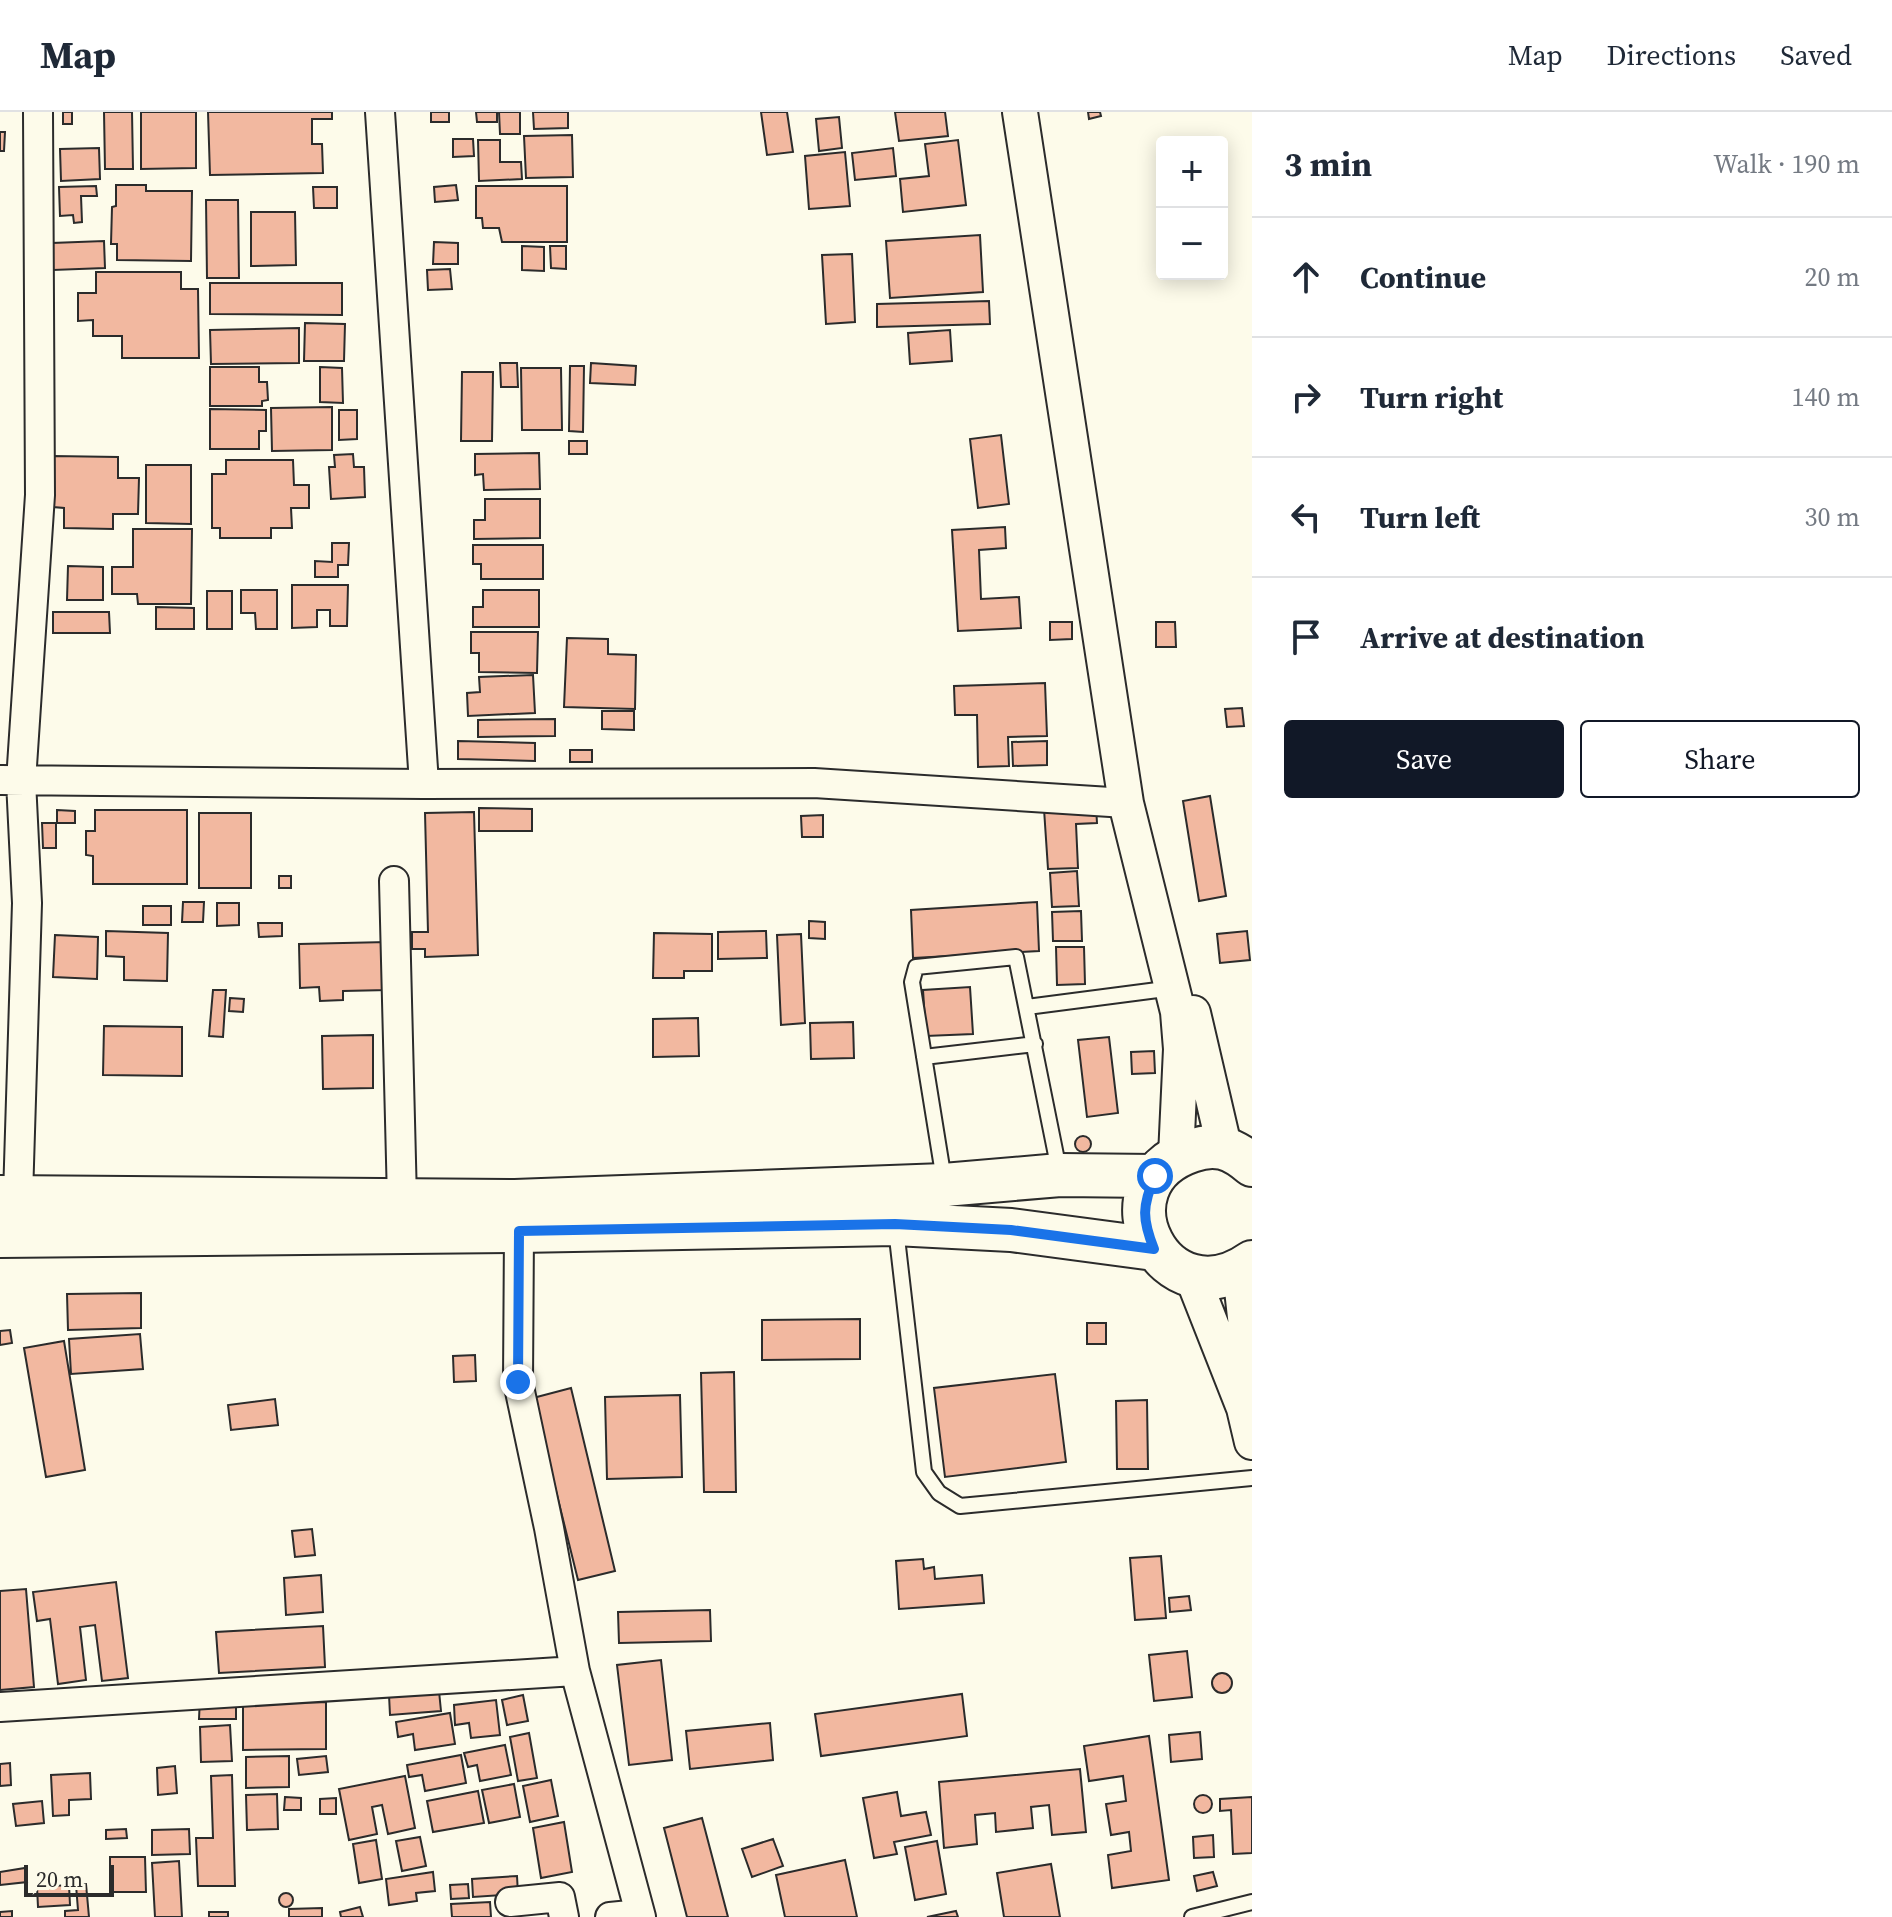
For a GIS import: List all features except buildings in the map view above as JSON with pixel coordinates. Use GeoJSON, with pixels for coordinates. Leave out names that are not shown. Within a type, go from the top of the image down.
{"type":"FeatureCollection","features":[{"type":"Feature","properties":{"kind":"main road"},"geometry":{"type":"LineString","coordinates":[[9,1197],[515,1201],[944,1185],[1165,1166],[1200,1148],[1238,1155]]}},
{"type":"Feature","properties":{"kind":"main road"},"geometry":{"type":"LineString","coordinates":[[1165,1166],[1145,1199],[1144,1225],[1154,1249],[1171,1266],[1192,1276],[1216,1278],[1246,1266]]}},
{"type":"Feature","properties":{"kind":"main road"},"geometry":{"type":"LineString","coordinates":[[0,1236],[895,1224],[1011,1230],[1154,1249]]}},
{"type":"Feature","properties":{"kind":"street"},"geometry":{"type":"LineString","coordinates":[[9,1197],[27,903],[10,780],[40,495],[38,112]]}},
{"type":"Feature","properties":{"kind":"street"},"geometry":{"type":"LineString","coordinates":[[380,112],[424,784]]}},
{"type":"Feature","properties":{"kind":"street"},"geometry":{"type":"LineString","coordinates":[[1020,112],[1126,803],[1173,988],[1181,1049],[1165,1166]]}},
{"type":"Feature","properties":{"kind":"street"},"geometry":{"type":"LineString","coordinates":[[10,780],[424,784],[814,783],[1126,803]]}},
{"type":"Feature","properties":{"kind":"street"},"geometry":{"type":"LineString","coordinates":[[394,881],[402,1200]]}},
{"type":"Feature","properties":{"kind":"street"},"geometry":{"type":"LineString","coordinates":[[1173,988],[1193,1010],[1238,1155]]}},
{"type":"Feature","properties":{"kind":"street"},"geometry":{"type":"LineString","coordinates":[[519,1231],[518,1382],[575,1671],[640,1916],[610,1917]]}},
{"type":"Feature","properties":{"kind":"street"},"geometry":{"type":"LineString","coordinates":[[1244,1408],[1249,1354],[1246,1266]]}},
{"type":"Feature","properties":{"kind":"street"},"geometry":{"type":"LineString","coordinates":[[1192,1276],[1244,1408],[1252,1442]]}},
{"type":"Feature","properties":{"kind":"street"},"geometry":{"type":"LineString","coordinates":[[0,1707],[575,1671]]}},
{"type":"Feature","properties":{"kind":"street"},"geometry":{"type":"LineString","coordinates":[[510,1902],[560,1897],[564,1917]]}},
{"type":"Feature","properties":{"kind":"lane"},"geometry":{"type":"LineString","coordinates":[[944,1185],[912,982],[916,967],[1016,957],[1060,1175]]}},
{"type":"Feature","properties":{"kind":"lane"},"geometry":{"type":"LineString","coordinates":[[1027,1007],[1173,988]]}},
{"type":"Feature","properties":{"kind":"lane"},"geometry":{"type":"LineString","coordinates":[[924,1057],[1035,1044]]}},
{"type":"Feature","properties":{"kind":"lane"},"geometry":{"type":"LineString","coordinates":[[895,1224],[924,1472],[939,1493],[960,1506],[1252,1478]]}},
{"type":"Feature","properties":{"kind":"lane"},"geometry":{"type":"LineString","coordinates":[[1192,1917],[1252,1902]]}},
{"type":"Feature","properties":{"kind":"route"},"geometry":{"type":"LineString","coordinates":[[518,1382],[519,1231],[895,1224],[1011,1230],[1154,1249],[1144,1225],[1145,1199],[1155,1176]]}}]}
